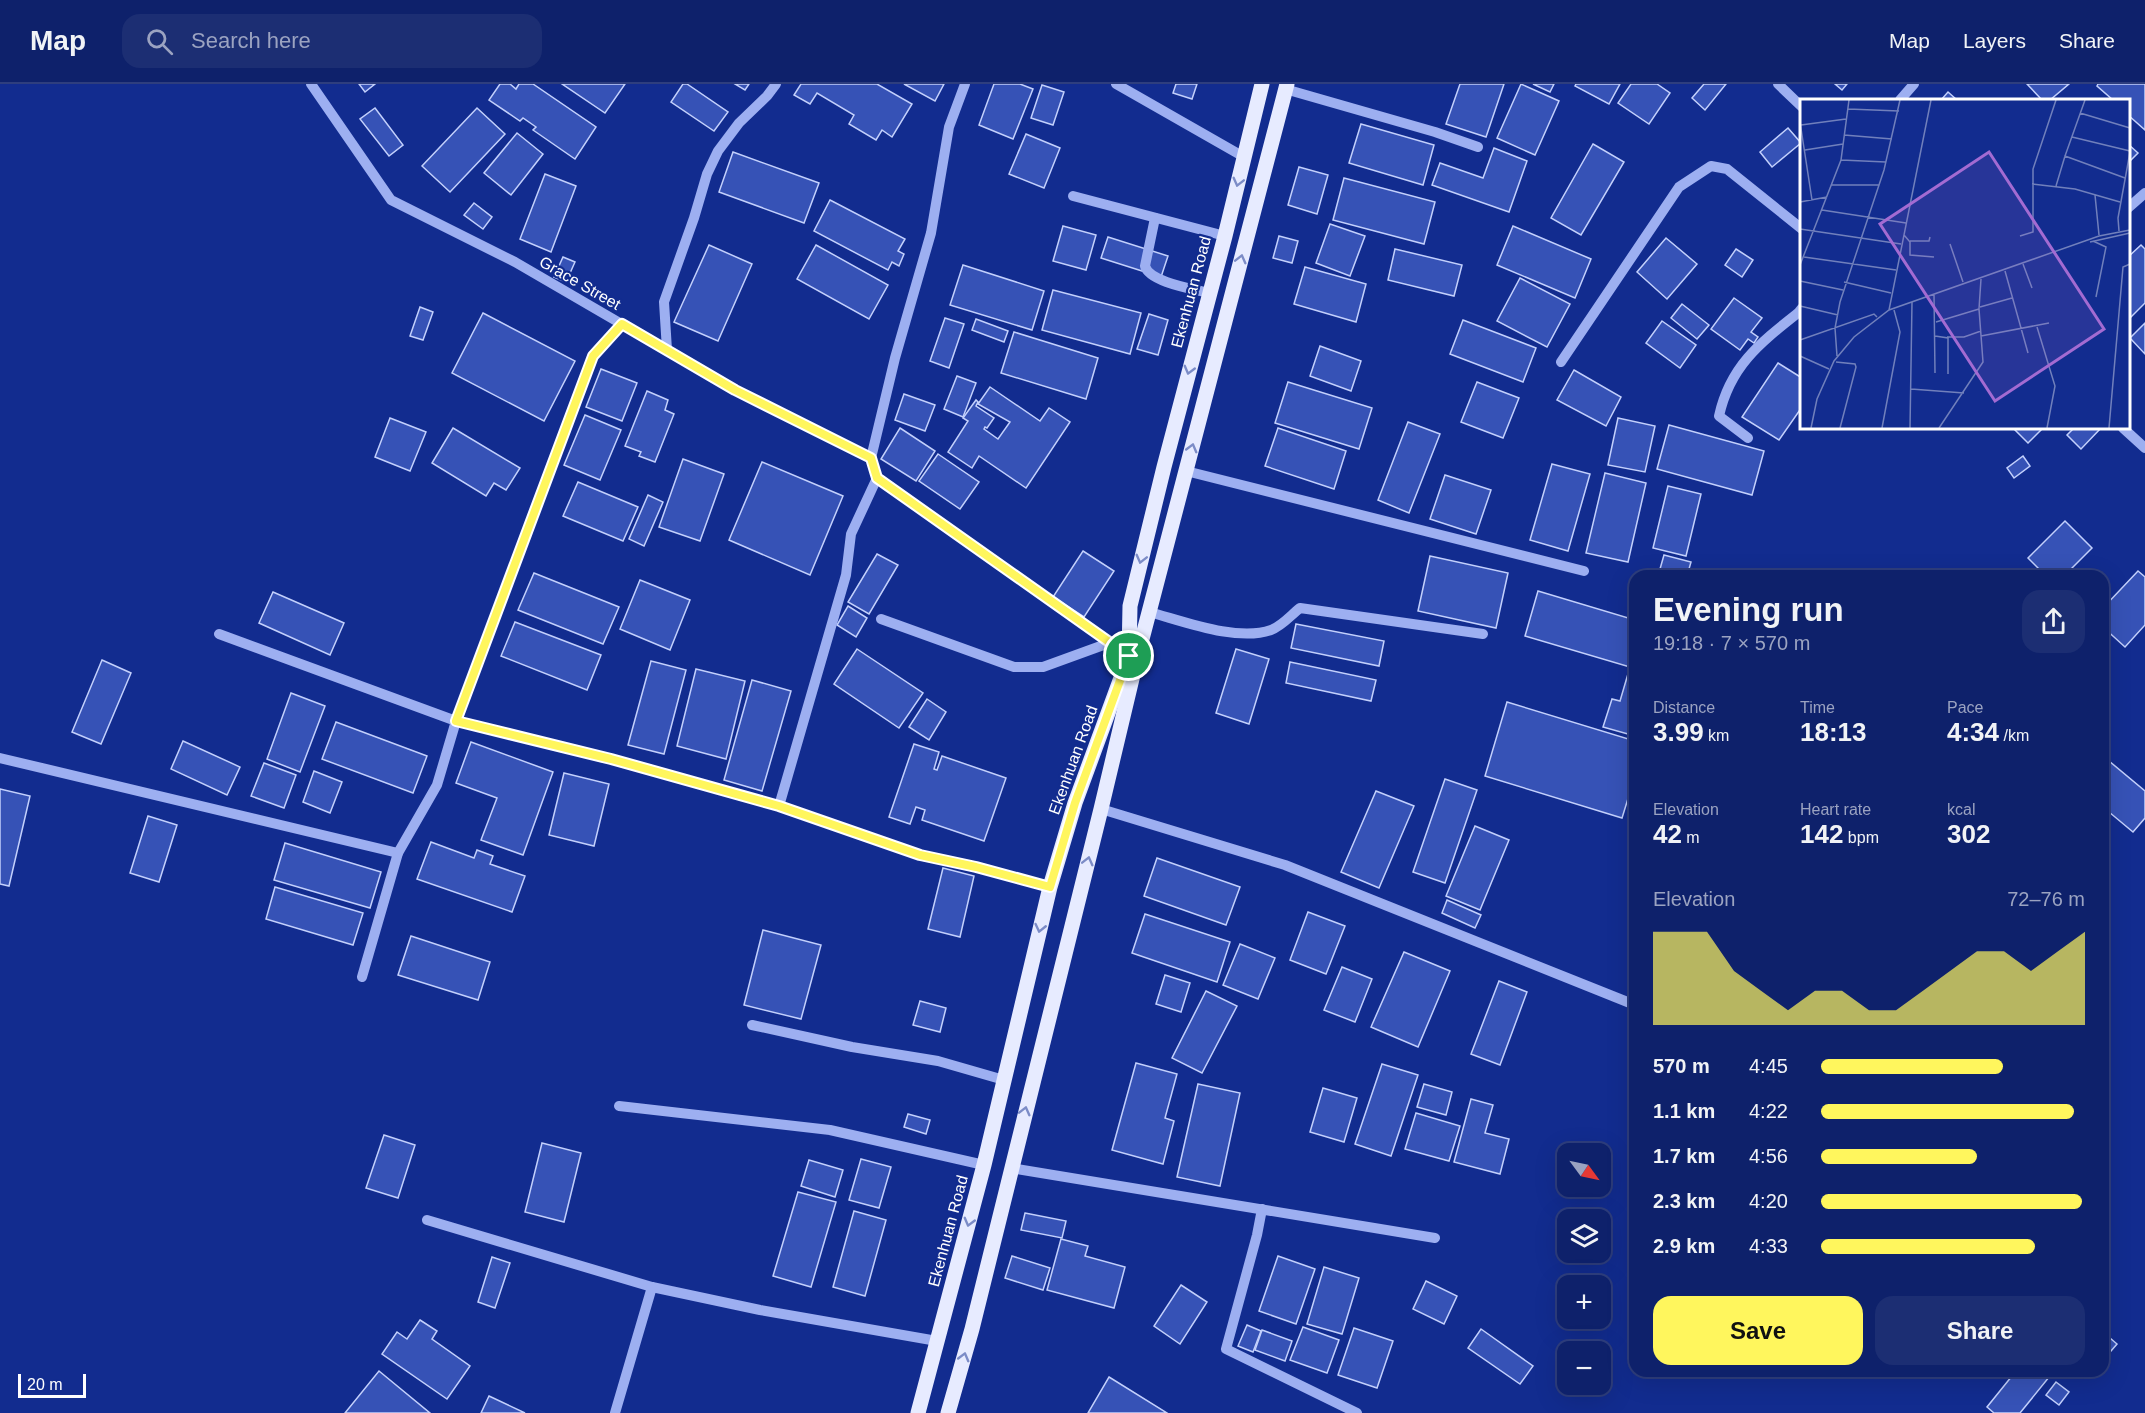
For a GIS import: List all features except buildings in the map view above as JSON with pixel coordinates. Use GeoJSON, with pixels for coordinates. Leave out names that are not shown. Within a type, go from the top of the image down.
{"type":"FeatureCollection","features":[{"type":"Feature","properties":{"kind":"main road","name":"Ekenhuan Road"},"geometry":{"type":"LineString","coordinates":[[918,1413],[984,1165],[1050,887],[1075,803],[1129,656],[1130,606],[1262,84]]}},
{"type":"Feature","properties":{"kind":"main road","name":"Ekenhuan Road"},"geometry":{"type":"LineString","coordinates":[[948,1413],[972,1329],[1149,612],[1286,87]]}},
{"type":"Feature","properties":{"kind":"street","name":"Grace Street"},"geometry":{"type":"LineString","coordinates":[[311,84],[392,201],[515,262],[735,390],[871,458]]}},
{"type":"Feature","properties":{"kind":"street"},"geometry":{"type":"LineString","coordinates":[[667,351],[663,302],[708,174],[718,151],[739,123],[776,84]]}},
{"type":"Feature","properties":{"kind":"street"},"geometry":{"type":"LineString","coordinates":[[965,84],[949,127],[931,233],[895,358],[871,458],[877,478],[1129,656]]}},
{"type":"Feature","properties":{"kind":"street"},"geometry":{"type":"LineString","coordinates":[[1116,84],[1244,158]]}},
{"type":"Feature","properties":{"kind":"street"},"geometry":{"type":"LineString","coordinates":[[1778,84],[1800,105]]}},
{"type":"Feature","properties":{"kind":"street"},"geometry":{"type":"LineString","coordinates":[[1901,99],[1914,84]]}},
{"type":"Feature","properties":{"kind":"street"},"geometry":{"type":"LineString","coordinates":[[1286,87],[1478,147]]}},
{"type":"Feature","properties":{"kind":"street"},"geometry":{"type":"LineString","coordinates":[[1561,362],[1679,187],[1711,166],[1727,169],[1800,227]]}},
{"type":"Feature","properties":{"kind":"street"},"geometry":{"type":"LineString","coordinates":[[2130,205],[2145,193]]}},
{"type":"Feature","properties":{"kind":"street"},"geometry":{"type":"LineString","coordinates":[[1073,196],[1225,236]]}},
{"type":"Feature","properties":{"kind":"street"},"geometry":{"type":"LineString","coordinates":[[1155,218],[1145,266],[1146,271],[1155,278],[1209,294]]}},
{"type":"Feature","properties":{"kind":"street"},"geometry":{"type":"LineString","coordinates":[[1748,438],[1719,416],[1722,403],[1739,365],[1766,338],[1800,310]]}},
{"type":"Feature","properties":{"kind":"street"},"geometry":{"type":"LineString","coordinates":[[362,977],[398,853],[437,785],[456,721],[593,356],[622,324]]}},
{"type":"Feature","properties":{"kind":"street"},"geometry":{"type":"LineString","coordinates":[[2124,429],[2145,448]]}},
{"type":"Feature","properties":{"kind":"street"},"geometry":{"type":"LineString","coordinates":[[1186,471],[1584,571]]}},
{"type":"Feature","properties":{"kind":"street"},"geometry":{"type":"LineString","coordinates":[[779,806],[846,575],[851,534],[877,478]]}},
{"type":"Feature","properties":{"kind":"street"},"geometry":{"type":"LineString","coordinates":[[1149,612],[1227,633],[1271,630],[1300,608],[1483,634]]}},
{"type":"Feature","properties":{"kind":"street"},"geometry":{"type":"LineString","coordinates":[[881,619],[1014,667],[1043,666],[1108,643]]}},
{"type":"Feature","properties":{"kind":"street"},"geometry":{"type":"LineString","coordinates":[[219,634],[456,721],[611,759],[779,806],[920,855],[1050,887]]}},
{"type":"Feature","properties":{"kind":"street"},"geometry":{"type":"LineString","coordinates":[[0,758],[398,853]]}},
{"type":"Feature","properties":{"kind":"street"},"geometry":{"type":"LineString","coordinates":[[1101,809],[1285,865],[1629,1003]]}},
{"type":"Feature","properties":{"kind":"street"},"geometry":{"type":"LineString","coordinates":[[752,1025],[852,1047],[938,1061],[1004,1080]]}},
{"type":"Feature","properties":{"kind":"street"},"geometry":{"type":"LineString","coordinates":[[619,1106],[830,1130],[984,1165]]}},
{"type":"Feature","properties":{"kind":"street"},"geometry":{"type":"LineString","coordinates":[[1011,1168],[1435,1238]]}},
{"type":"Feature","properties":{"kind":"street"},"geometry":{"type":"LineString","coordinates":[[1262,1209],[1226,1349],[1357,1413]]}},
{"type":"Feature","properties":{"kind":"street"},"geometry":{"type":"LineString","coordinates":[[427,1220],[652,1287],[760,1310],[937,1341]]}},
{"type":"Feature","properties":{"kind":"street"},"geometry":{"type":"LineString","coordinates":[[615,1413],[652,1287]]}},
{"type":"Feature","properties":{"kind":"route"},"geometry":{"type":"LineString","coordinates":[[622,324],[735,390],[871,458],[877,478],[1129,656],[1075,803],[1050,887],[920,855],[779,806],[611,759],[456,721],[593,356],[622,324]]}}]}
